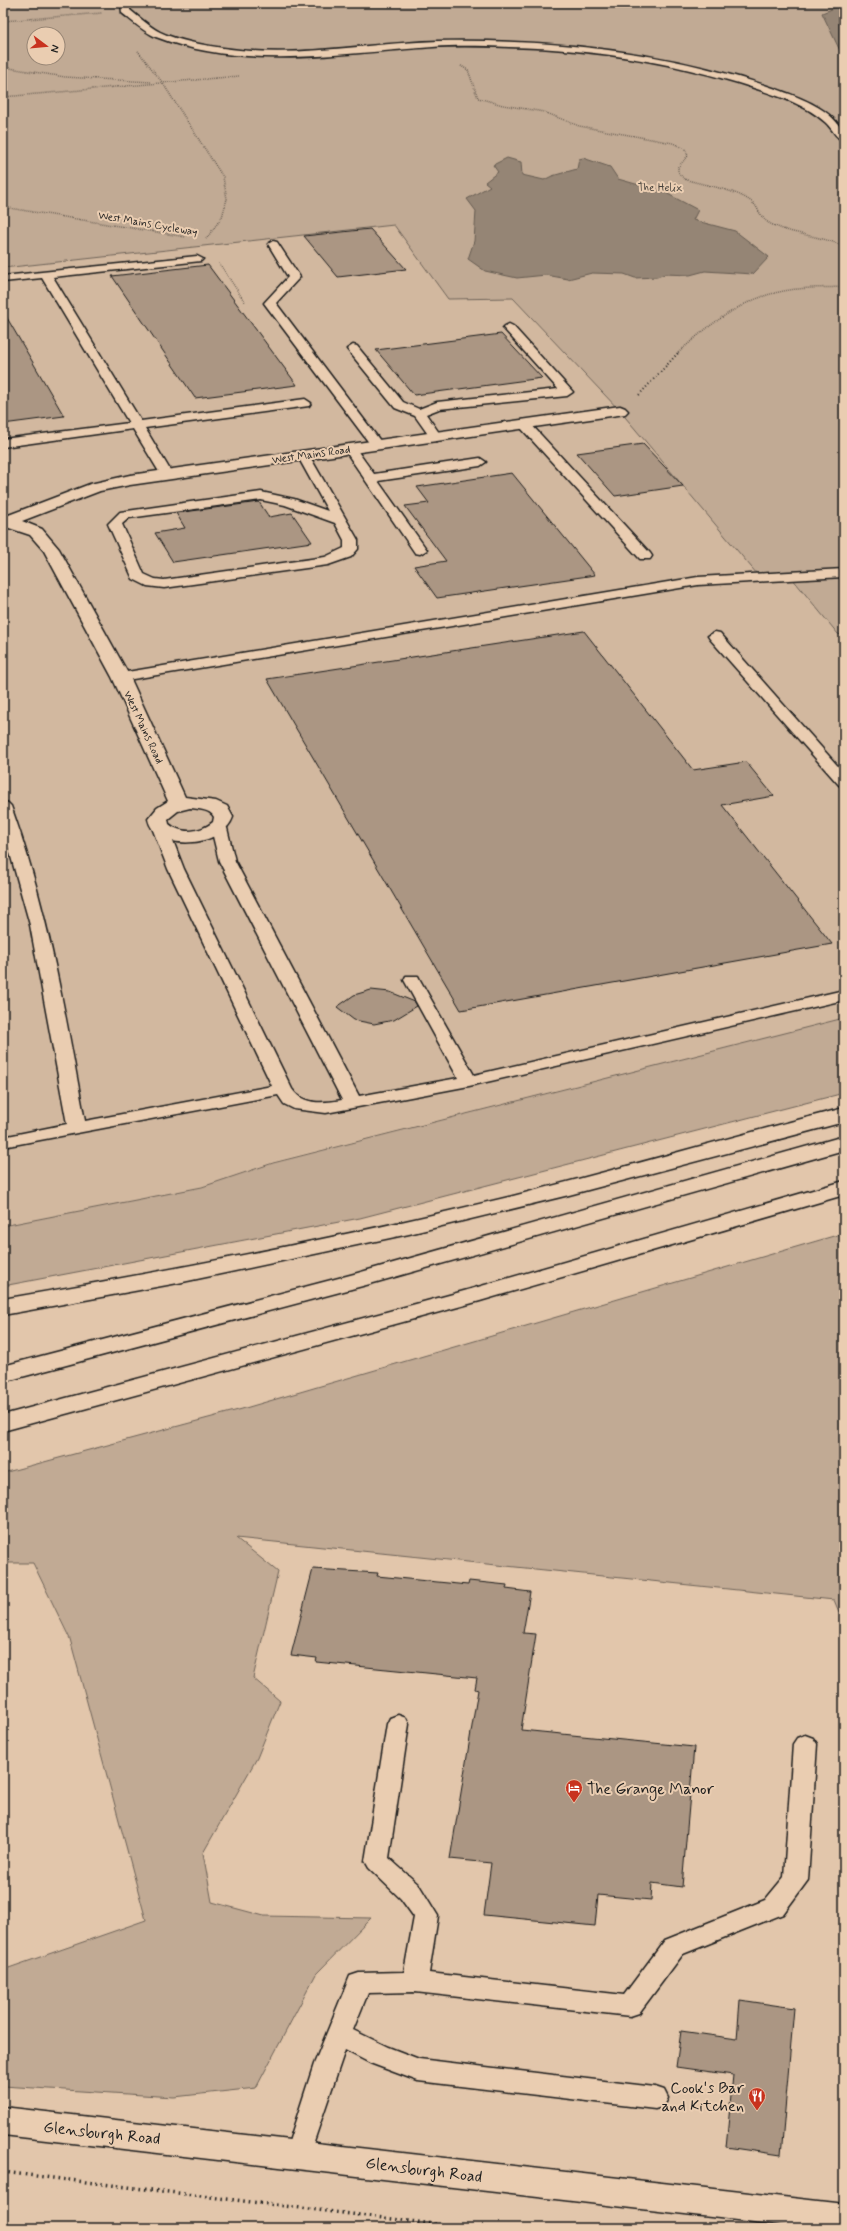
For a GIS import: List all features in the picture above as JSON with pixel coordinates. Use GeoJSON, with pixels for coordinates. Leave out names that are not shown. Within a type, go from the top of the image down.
{"type":"FeatureCollection","features":[{"type":"Feature","properties":{"kind":"main road","name":"West Mains Road"},"geometry":{"type":"LineString","coordinates":[[6,520],[96,487],[303,455],[620,411]]}},
{"type":"Feature","properties":{"kind":"main road","name":"West Mains Road"},"geometry":{"type":"LineString","coordinates":[[6,520],[36,532],[52,549],[120,677],[179,804]]}},
{"type":"Feature","properties":{"kind":"main road"},"geometry":{"type":"LineString","coordinates":[[202,803],[220,810],[224,814],[225,820],[219,828],[206,834],[191,837],[169,833],[159,825],[158,819],[161,813],[179,804],[202,803]]}},
{"type":"Feature","properties":{"kind":"main road"},"geometry":{"type":"LineString","coordinates":[[3,1307],[127,1286],[320,1248],[567,1189],[844,1115]]}},
{"type":"Feature","properties":{"kind":"main road"},"geometry":{"type":"LineString","coordinates":[[3,1374],[362,1279],[844,1143]]}},
{"type":"Feature","properties":{"kind":"main road"},"geometry":{"type":"LineString","coordinates":[[3,1423],[472,1296],[844,1188]]}},
{"type":"Feature","properties":{"kind":"main road","name":"Glensburgh Road"},"geometry":{"type":"LineString","coordinates":[[3,2121],[844,2218]]}},
{"type":"Feature","properties":{"kind":"lane"},"geometry":{"type":"LineString","coordinates":[[125,7],[157,34],[185,43],[231,51],[301,55],[436,44],[510,44],[581,49],[652,58],[735,78],[789,97],[813,108],[830,121],[844,138]]}},
{"type":"Feature","properties":{"kind":"lane"},"geometry":{"type":"LineString","coordinates":[[273,244],[294,277],[270,303],[377,445]]}},
{"type":"Feature","properties":{"kind":"lane"},"geometry":{"type":"LineString","coordinates":[[3,279],[197,259]]}},
{"type":"Feature","properties":{"kind":"lane"},"geometry":{"type":"LineString","coordinates":[[46,275],[167,475]]}},
{"type":"Feature","properties":{"kind":"lane"},"geometry":{"type":"LineString","coordinates":[[419,413],[437,406],[566,392],[509,328]]}},
{"type":"Feature","properties":{"kind":"lane"},"geometry":{"type":"LineString","coordinates":[[354,349],[399,405],[419,413],[436,437]]}},
{"type":"Feature","properties":{"kind":"lane"},"geometry":{"type":"LineString","coordinates":[[3,443],[305,403]]}},
{"type":"Feature","properties":{"kind":"lane"},"geometry":{"type":"LineString","coordinates":[[524,424],[645,556]]}},
{"type":"Feature","properties":{"kind":"lane"},"geometry":{"type":"LineString","coordinates":[[350,449],[420,550]]}},
{"type":"Feature","properties":{"kind":"lane"},"geometry":{"type":"LineString","coordinates":[[303,455],[340,520],[351,540],[351,549],[346,554],[328,561],[164,584],[152,583],[138,576],[115,524],[125,515],[261,496],[289,502],[340,520]]}},
{"type":"Feature","properties":{"kind":"lane"},"geometry":{"type":"LineString","coordinates":[[370,478],[480,462]]}},
{"type":"Feature","properties":{"kind":"lane"},"geometry":{"type":"LineString","coordinates":[[120,677],[698,581],[844,573]]}},
{"type":"Feature","properties":{"kind":"lane"},"geometry":{"type":"LineString","coordinates":[[715,636],[844,782]]}},
{"type":"Feature","properties":{"kind":"lane"},"geometry":{"type":"LineString","coordinates":[[3,806],[15,836],[37,912],[77,1128]]}},
{"type":"Feature","properties":{"kind":"lane"},"geometry":{"type":"LineString","coordinates":[[159,825],[176,869],[283,1089],[290,1100],[300,1105],[312,1108],[326,1108],[469,1081],[844,995]]}},
{"type":"Feature","properties":{"kind":"lane"},"geometry":{"type":"LineString","coordinates":[[219,828],[227,861],[353,1103]]}},
{"type":"Feature","properties":{"kind":"lane"},"geometry":{"type":"LineString","coordinates":[[412,980],[469,1081]]}},
{"type":"Feature","properties":{"kind":"lane"},"geometry":{"type":"LineString","coordinates":[[3,1142],[283,1089]]}},
{"type":"Feature","properties":{"kind":"lane"},"geometry":{"type":"LineString","coordinates":[[398,1724],[377,1861],[410,1892],[426,1916],[415,1982]]}},
{"type":"Feature","properties":{"kind":"lane"},"geometry":{"type":"LineString","coordinates":[[298,2154],[327,2064],[359,1983],[415,1982],[630,2006],[649,1983],[674,1947],[774,1907],[796,1880],[805,1744]]}},
{"type":"Feature","properties":{"kind":"lane"},"geometry":{"type":"LineString","coordinates":[[339,2035],[418,2070],[655,2098]]}},
{"type":"Feature","properties":{"kind":"path"},"geometry":{"type":"LineString","coordinates":[[3,21],[125,7]]}},
{"type":"Feature","properties":{"kind":"path"},"geometry":{"type":"LineString","coordinates":[[457,64],[468,70],[478,98],[489,102],[544,112],[579,126],[673,143],[685,149],[688,156],[678,167],[678,172],[684,179],[749,199],[758,207],[759,213],[765,221],[788,229],[820,236],[844,247]]}},
{"type":"Feature","properties":{"kind":"path"},"geometry":{"type":"LineString","coordinates":[[3,67],[65,77],[162,82]]}},
{"type":"Feature","properties":{"kind":"path"},"geometry":{"type":"LineString","coordinates":[[3,97],[162,82]]}},
{"type":"Feature","properties":{"kind":"path","name":"West Mains Cycleway"},"geometry":{"type":"LineString","coordinates":[[162,82],[223,177],[227,199],[224,211],[214,231],[205,241]]}},
{"type":"Feature","properties":{"kind":"path","name":"West Mains Cycleway"},"geometry":{"type":"LineString","coordinates":[[3,207],[191,238]]}},
{"type":"Feature","properties":{"kind":"path"},"geometry":{"type":"LineString","coordinates":[[620,411],[686,345],[736,309],[760,297],[788,291],[844,287]]}},
{"type":"Feature","properties":{"kind":"path"},"geometry":{"type":"LineString","coordinates":[[3,2172],[467,2228]]}},
{"type":"Feature","properties":{"kind":"shaded area"},"geometry":{"type":"Polygon","coordinates":[[[844,4],[844,59],[822,13],[844,4]]]}},
{"type":"Feature","properties":{"kind":"shaded area"},"geometry":{"type":"Polygon","coordinates":[[[507,158],[521,162],[522,175],[544,180],[552,176],[577,169],[579,159],[583,158],[610,167],[618,179],[664,192],[698,210],[693,220],[735,231],[769,257],[753,274],[705,271],[690,275],[665,274],[657,277],[635,278],[624,274],[592,273],[568,279],[546,275],[517,278],[485,271],[468,259],[474,241],[476,211],[467,199],[490,186],[485,182],[498,172],[493,165],[507,158]]]}},
{"type":"Feature","properties":{"kind":"shaded area"},"geometry":{"type":"Polygon","coordinates":[[[394,225],[448,299],[513,298],[620,411],[787,572],[838,634],[844,636],[844,1018],[273,1162],[202,1187],[3,1226],[3,268],[394,225]]]}},
{"type":"Feature","properties":{"kind":"green space","name":"The Helix"},"geometry":{"type":"Polygon","coordinates":[[[3,3],[844,3],[844,636],[838,634],[787,572],[757,574],[620,411],[513,298],[448,299],[394,225],[3,268],[3,3]]]}},
{"type":"Feature","properties":{"kind":"green space"},"geometry":{"type":"Polygon","coordinates":[[[844,1018],[844,1093],[360,1218],[3,1286],[3,1226],[202,1187],[273,1163],[844,1018]]]}},
{"type":"Feature","properties":{"kind":"green space"},"geometry":{"type":"Polygon","coordinates":[[[844,1233],[844,1624],[834,1600],[236,1538],[278,1572],[253,1678],[280,1701],[257,1758],[203,1853],[212,1902],[264,1916],[371,1918],[316,1974],[256,2088],[174,2097],[3,2086],[3,1970],[146,1920],[70,1639],[33,1563],[3,1563],[3,1473],[242,1409],[844,1233]]]}},
{"type":"Feature","properties":{"kind":"building"},"geometry":{"type":"Polygon","coordinates":[[[370,229],[406,269],[338,277],[304,236],[370,229]]]}},
{"type":"Feature","properties":{"kind":"building"},"geometry":{"type":"Polygon","coordinates":[[[208,265],[297,385],[195,398],[112,276],[208,265]]]}},
{"type":"Feature","properties":{"kind":"building"},"geometry":{"type":"Polygon","coordinates":[[[3,311],[64,416],[3,424],[3,311]]]}},
{"type":"Feature","properties":{"kind":"building"},"geometry":{"type":"Polygon","coordinates":[[[501,334],[542,378],[414,395],[376,350],[501,334]]]}},
{"type":"Feature","properties":{"kind":"building"},"geometry":{"type":"Polygon","coordinates":[[[643,444],[683,486],[615,496],[577,453],[643,444]]]}},
{"type":"Feature","properties":{"kind":"building"},"geometry":{"type":"Polygon","coordinates":[[[512,473],[595,575],[437,598],[414,566],[446,561],[405,506],[429,503],[417,487],[512,473]]]}},
{"type":"Feature","properties":{"kind":"building"},"geometry":{"type":"Polygon","coordinates":[[[259,502],[269,517],[292,513],[312,542],[173,562],[155,533],[185,528],[176,513],[259,502]]]}},
{"type":"Feature","properties":{"kind":"building"},"geometry":{"type":"Polygon","coordinates":[[[584,631],[693,770],[746,762],[774,796],[722,805],[832,944],[461,1010],[267,679],[584,631]]]}},
{"type":"Feature","properties":{"kind":"building"},"geometry":{"type":"Polygon","coordinates":[[[371,990],[390,992],[415,1002],[417,1006],[394,1020],[374,1024],[354,1020],[337,1007],[354,995],[371,990]]]}},
{"type":"Feature","properties":{"kind":"building","name":"The Grange Manor"},"geometry":{"type":"Polygon","coordinates":[[[313,1569],[378,1573],[377,1576],[468,1585],[469,1581],[507,1585],[506,1589],[530,1592],[523,1633],[536,1634],[521,1730],[694,1747],[682,1887],[652,1883],[651,1900],[598,1895],[595,1926],[484,1915],[491,1863],[450,1859],[478,1690],[475,1689],[477,1678],[316,1662],[317,1658],[291,1655],[313,1569]]]}},
{"type":"Feature","properties":{"kind":"building","name":"Cook's Bar and Kitchen"},"geometry":{"type":"Polygon","coordinates":[[[740,2000],[794,2008],[781,2155],[726,2147],[733,2075],[676,2067],[681,2031],[737,2039],[740,2000]]]}},
{"type":"Feature","properties":{"kind":"place","name":"The Grange Manor"},"geometry":{"type":"Point","coordinates":[574,1803]}},
{"type":"Feature","properties":{"kind":"place","name":"Cook's Bar and Kitchen"},"geometry":{"type":"Point","coordinates":[757,2111]}}]}
